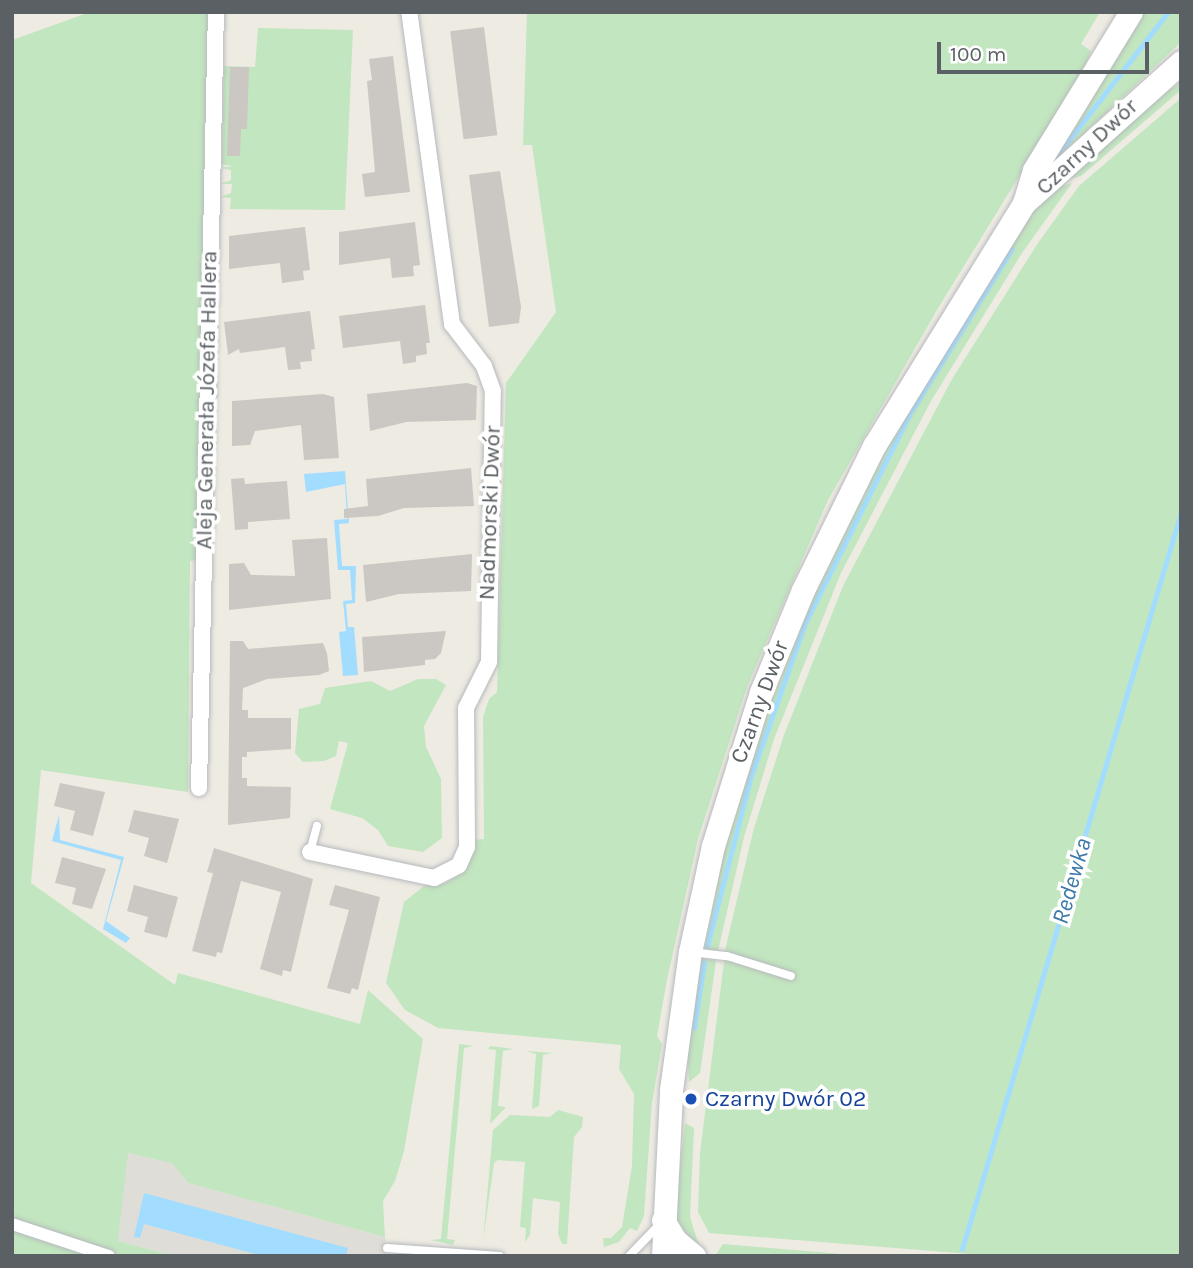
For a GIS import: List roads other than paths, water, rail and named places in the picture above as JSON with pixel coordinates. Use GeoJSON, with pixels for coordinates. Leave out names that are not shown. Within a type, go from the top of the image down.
{"type":"FeatureCollection","features":[{"type":"Feature","properties":{"kind":"main road","name":"Czarny Dwór"},"geometry":{"type":"LineString","coordinates":[[1024,204],[1034,170],[1131,12]]}},
{"type":"Feature","properties":{"kind":"main road","name":"Czarny Dwór"},"geometry":{"type":"LineString","coordinates":[[663,1256],[671,1090],[690,952],[733,779],[803,590],[902,396],[1024,204],[1181,62]]}},
{"type":"Feature","properties":{"kind":"main road"},"geometry":{"type":"LineString","coordinates":[[663,1220],[675,1240],[694,1256]]}},
{"type":"Feature","properties":{"kind":"street","name":"Aleja Generała Józefa Hallera"},"geometry":{"type":"LineString","coordinates":[[199,788],[216,12]]}},
{"type":"Feature","properties":{"kind":"street","name":"Nadmorski Dwór"},"geometry":{"type":"LineString","coordinates":[[310,852],[434,878],[459,865],[467,847],[466,708],[489,662],[493,391],[486,370],[452,324],[409,12]]}},
{"type":"Feature","properties":{"kind":"street"},"geometry":{"type":"LineString","coordinates":[[12,1224],[109,1256]]}},
{"type":"Feature","properties":{"kind":"lane"},"geometry":{"type":"LineString","coordinates":[[310,852],[317,826]]}},
{"type":"Feature","properties":{"kind":"lane"},"geometry":{"type":"LineString","coordinates":[[690,952],[727,956],[791,976]]}},
{"type":"Feature","properties":{"kind":"lane"},"geometry":{"type":"LineString","coordinates":[[629,1256],[663,1220]]}},
{"type":"Feature","properties":{"kind":"lane"},"geometry":{"type":"LineString","coordinates":[[387,1248],[500,1256]]}},
{"type":"Feature","properties":{"kind":"water"},"geometry":{"type":"Polygon","coordinates":[[[345,471],[349,523],[339,524],[342,566],[356,566],[355,603],[346,604],[348,627],[354,627],[358,675],[343,676],[339,632],[346,631],[343,601],[352,600],[350,570],[338,570],[334,520],[347,519],[345,484],[306,492],[304,474],[345,471]]]}},
{"type":"Feature","properties":{"kind":"water"},"geometry":{"type":"Polygon","coordinates":[[[59,815],[60,840],[124,857],[106,921],[130,938],[126,943],[103,929],[121,860],[52,841],[59,815]]]}},
{"type":"Feature","properties":{"kind":"water"},"geometry":{"type":"Polygon","coordinates":[[[144,1193],[348,1248],[346,1256],[262,1256],[144,1224],[140,1238],[134,1237],[144,1193]]]}},
{"type":"Feature","properties":{"kind":"waterway"},"geometry":{"type":"LineString","coordinates":[[1049,166],[1168,12]]}},
{"type":"Feature","properties":{"kind":"waterway"},"geometry":{"type":"LineString","coordinates":[[707,946],[751,776],[806,621],[909,415],[1012,249]]}},
{"type":"Feature","properties":{"kind":"waterway","name":"Redewka"},"geometry":{"type":"LineString","coordinates":[[962,1249],[1181,512]]}},
{"type":"Feature","properties":{"kind":"waterway"},"geometry":{"type":"LineString","coordinates":[[694,1028],[704,963]]}},
{"type":"Feature","properties":{"kind":"place","name":"Czarny Dwór 02"},"geometry":{"type":"Point","coordinates":[691,1099]}}]}
